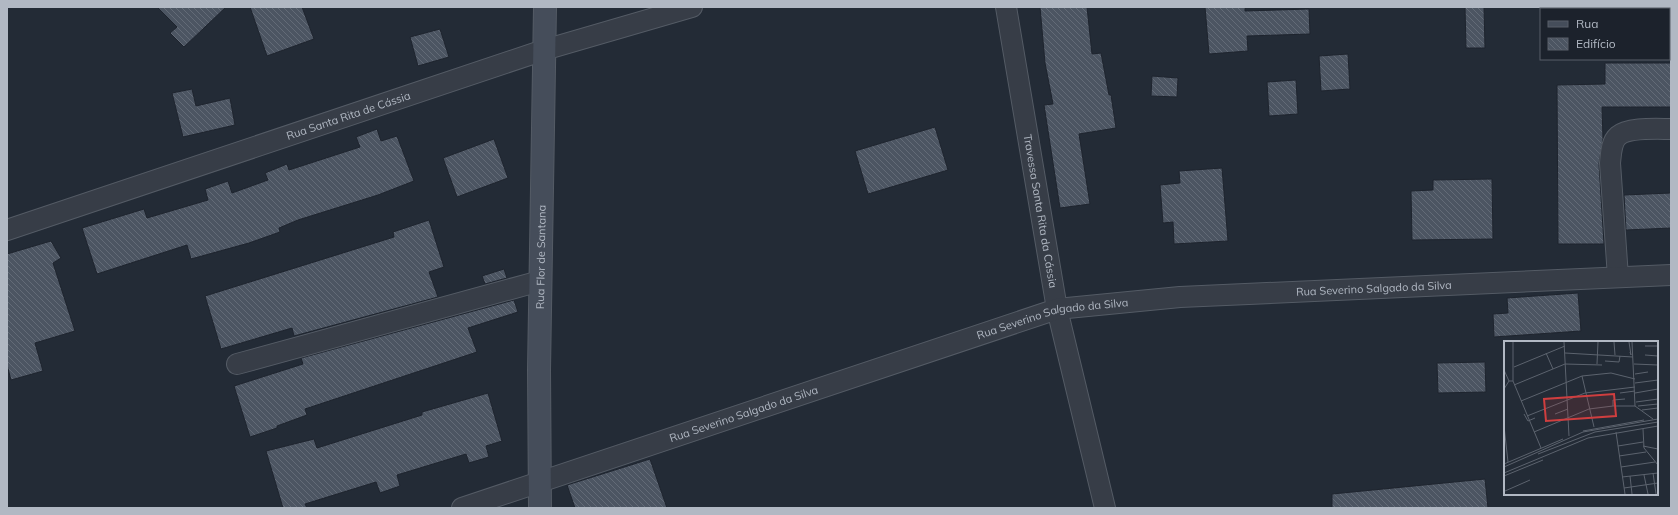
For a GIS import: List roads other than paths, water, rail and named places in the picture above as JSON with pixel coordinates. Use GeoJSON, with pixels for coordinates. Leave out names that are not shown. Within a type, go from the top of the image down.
{"type":"FeatureCollection","features":[{"type":"Feature","properties":{"kind":"street","name":"Rua Flor de Santana"},"geometry":{"type":"LineString","coordinates":[[540,508],[540,281],[545,7]]}},
{"type":"Feature","properties":{"kind":"street","name":"Rua Santa Rita de Cássia"},"geometry":{"type":"LineString","coordinates":[[7,230],[544,50],[692,7]]}},
{"type":"Feature","properties":{"kind":"street","name":"Travessa Santa Rita da Cássia"},"geometry":{"type":"LineString","coordinates":[[1006,7],[1057,309],[1105,508]]}},
{"type":"Feature","properties":{"kind":"street"},"geometry":{"type":"LineString","coordinates":[[1618,277],[1610,163],[1612,147],[1618,136],[1629,131],[1671,129]]}},
{"type":"Feature","properties":{"kind":"street","name":"Rua Severino Salgado da Silva"},"geometry":{"type":"LineString","coordinates":[[462,508],[1057,309],[1180,297],[1671,275]]}},
{"type":"Feature","properties":{"kind":"street"},"geometry":{"type":"LineString","coordinates":[[237,364],[540,281]]}}]}
